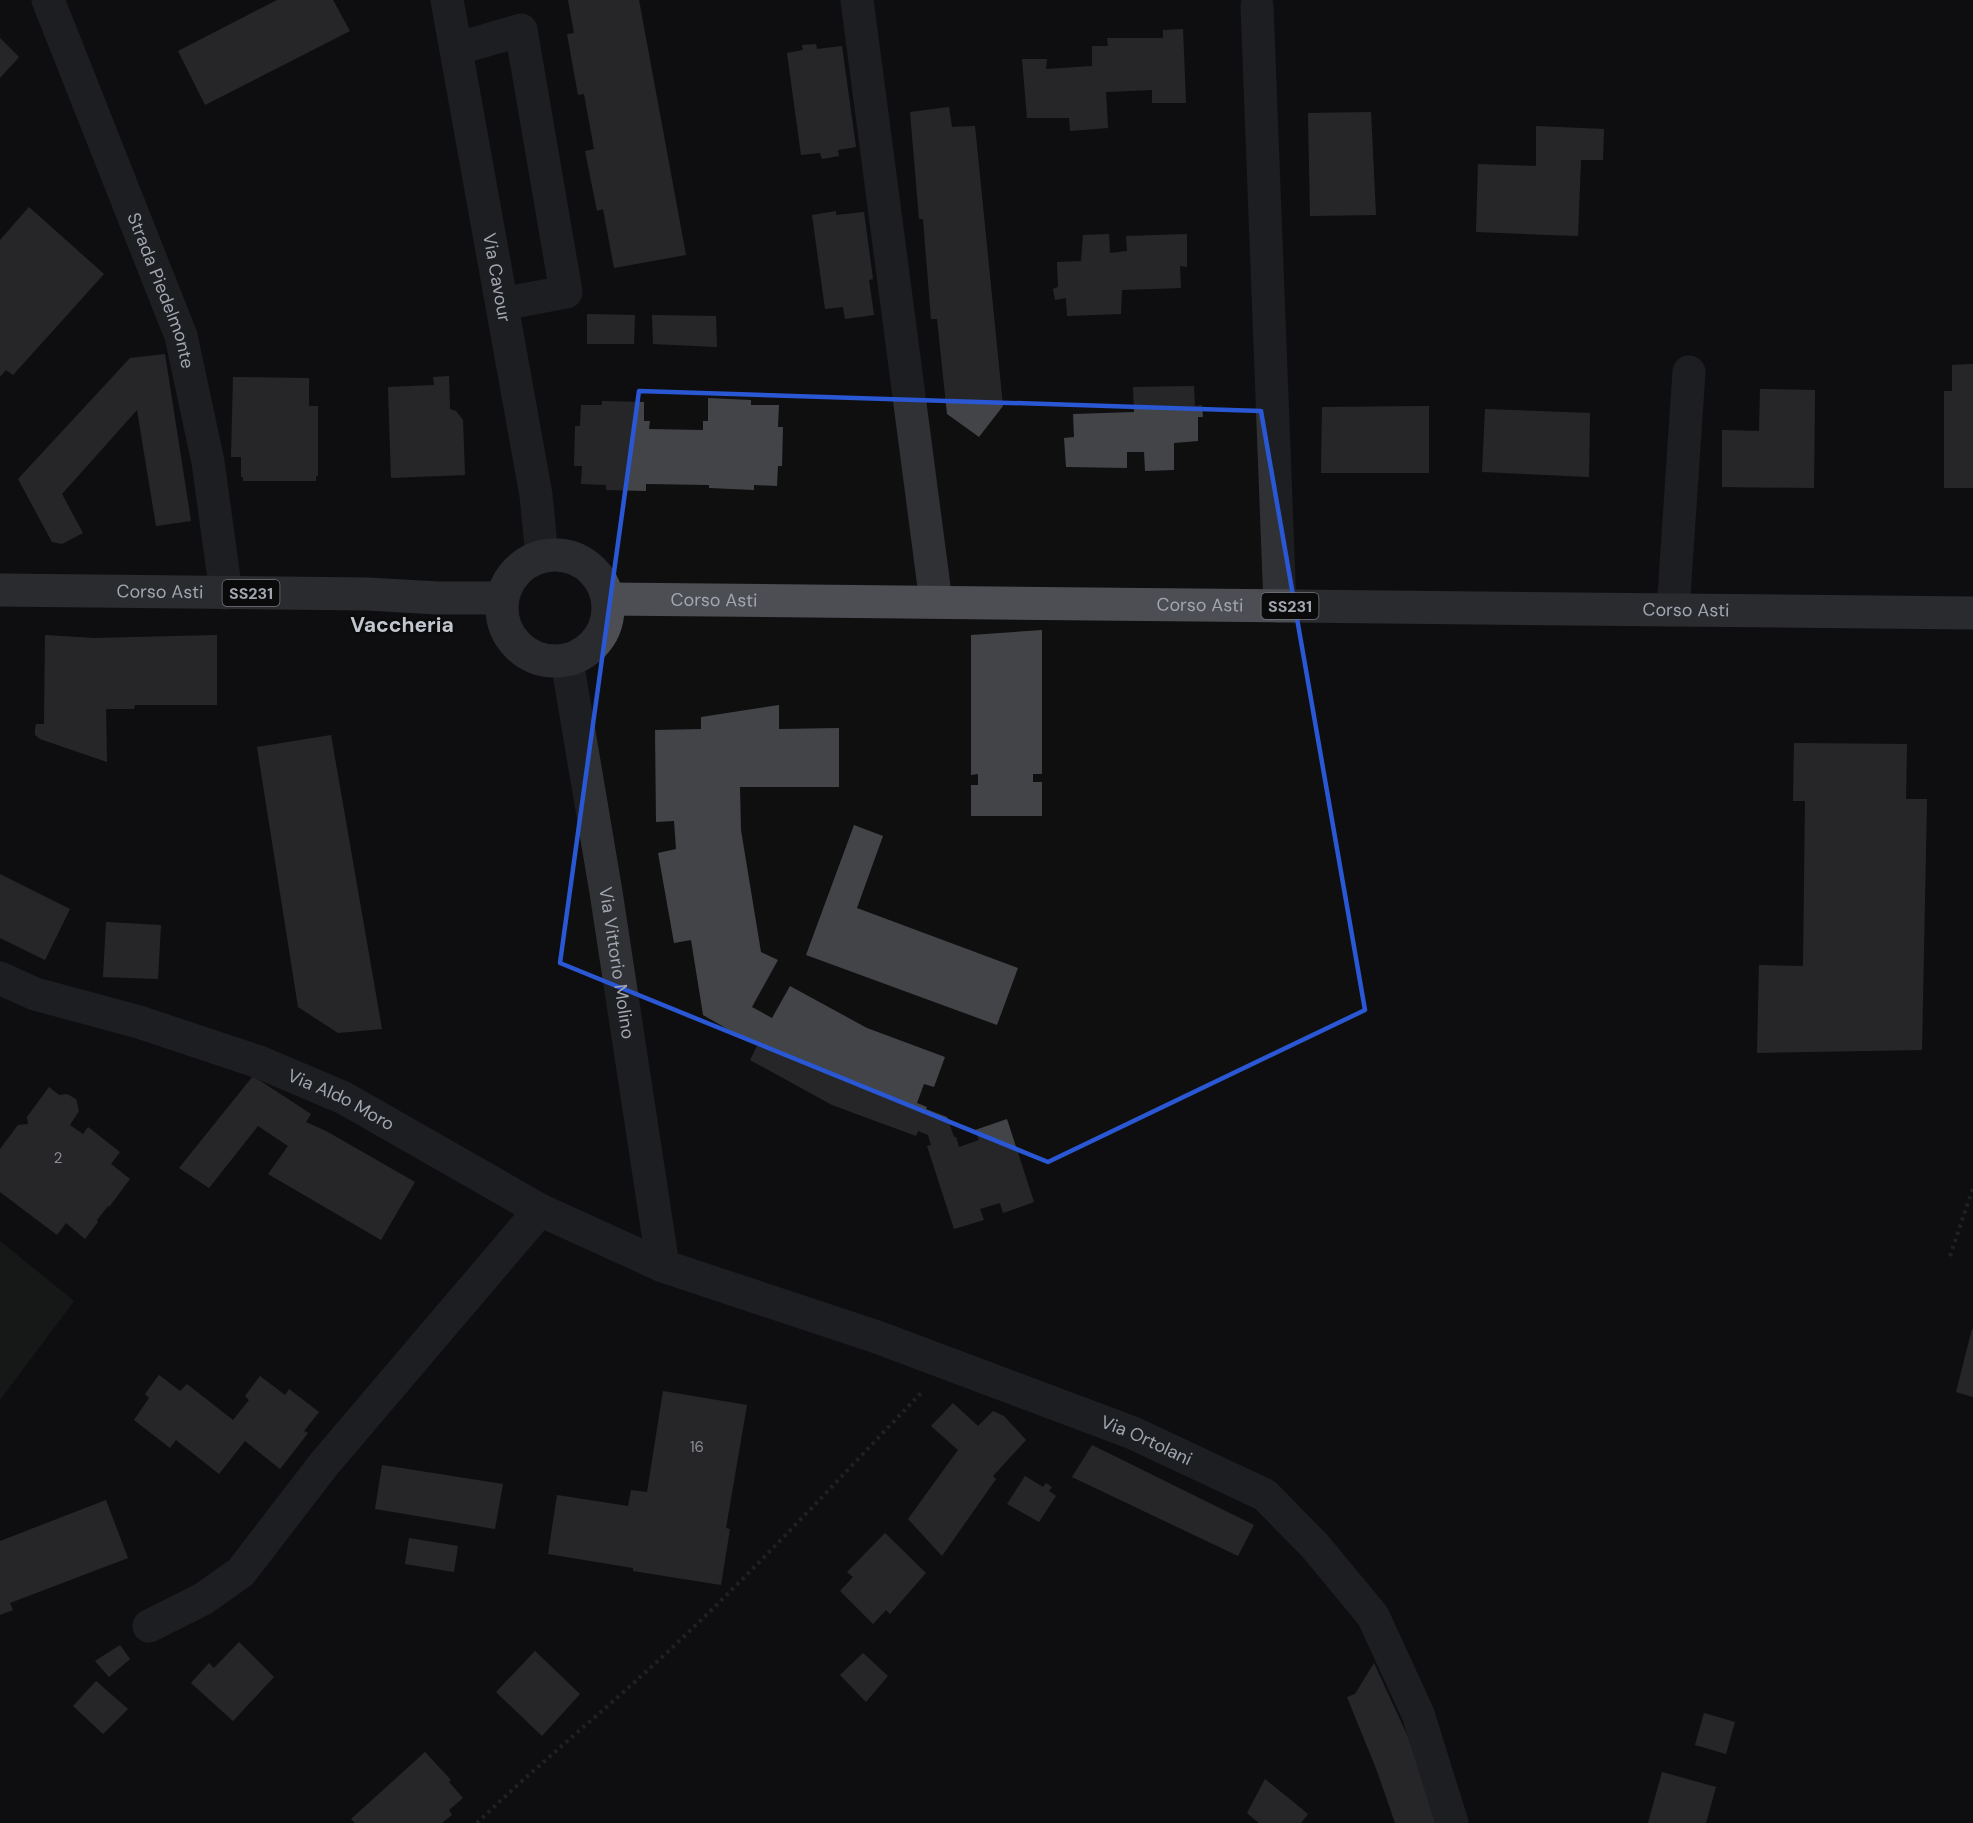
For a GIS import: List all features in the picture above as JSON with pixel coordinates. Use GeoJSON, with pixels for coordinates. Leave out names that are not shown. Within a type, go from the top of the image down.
{"type":"FeatureCollection","features":[{"type":"Feature","properties":{"kind":"main road"},"geometry":{"type":"LineString","coordinates":[[560,554],[576,559],[591,568],[602,582],[608,599],[608,615],[604,631],[595,644],[582,655],[567,661],[550,662],[532,657],[518,647],[507,633],[501,616],[502,598],[507,583],[528,561],[542,555],[560,554]]}},
{"type":"Feature","properties":{"kind":"main road","name":"Corso Asti"},"geometry":{"type":"LineString","coordinates":[[0,590],[367,594],[438,598],[502,598]]}},
{"type":"Feature","properties":{"kind":"main road","name":"Corso Asti"},"geometry":{"type":"LineString","coordinates":[[608,599],[1973,613]]}},
{"type":"Feature","properties":{"kind":"street","name":"Strada Piedelmonte"},"geometry":{"type":"LineString","coordinates":[[48,0],[181,336],[208,462],[226,593]]}},
{"type":"Feature","properties":{"kind":"street","name":"Via Cavour"},"geometry":{"type":"LineString","coordinates":[[447,0],[536,495],[542,555]]}},
{"type":"Feature","properties":{"kind":"street"},"geometry":{"type":"LineString","coordinates":[[857,0],[936,602]]}},
{"type":"Feature","properties":{"kind":"street"},"geometry":{"type":"LineString","coordinates":[[1257,6],[1280,606]]}},
{"type":"Feature","properties":{"kind":"street"},"geometry":{"type":"LineString","coordinates":[[456,49],[521,30],[566,292],[502,304]]}},
{"type":"Feature","properties":{"kind":"street"},"geometry":{"type":"LineString","coordinates":[[1673,610],[1689,372]]}},
{"type":"Feature","properties":{"kind":"street","name":"Via Vittorio Molino"},"geometry":{"type":"LineString","coordinates":[[567,661],[606,892],[663,1266]]}},
{"type":"Feature","properties":{"kind":"street","name":"Via Aldo Moro"},"geometry":{"type":"LineString","coordinates":[[0,978],[35,994],[139,1022],[270,1066],[344,1098],[540,1210],[663,1266]]}},
{"type":"Feature","properties":{"kind":"street"},"geometry":{"type":"LineString","coordinates":[[148,1626],[203,1599],[241,1572],[324,1464],[540,1210]]}},
{"type":"Feature","properties":{"kind":"street","name":"Via Ortolani"},"geometry":{"type":"LineString","coordinates":[[663,1266],[877,1337],[1133,1433],[1265,1495],[1316,1546],[1373,1616],[1418,1714],[1452,1823]]}},
{"type":"Feature","properties":{"kind":"path"},"geometry":{"type":"LineString","coordinates":[[1950,1256],[1973,1188]]}},
{"type":"Feature","properties":{"kind":"path"},"geometry":{"type":"LineString","coordinates":[[477,1823],[516,1785],[677,1643],[948,1364]]}},
{"type":"Feature","properties":{"kind":"highlighted area"},"geometry":{"type":"Polygon","coordinates":[[[639,391],[1261,411],[1365,1010],[1048,1162],[560,963],[639,391]]]}},
{"type":"Feature","properties":{"kind":"shaded area"},"geometry":{"type":"Polygon","coordinates":[[[0,1241],[74,1301],[0,1400],[0,1241]]]}},
{"type":"Feature","properties":{"kind":"building"},"geometry":{"type":"Polygon","coordinates":[[[277,0],[333,0],[350,31],[205,105],[178,51],[277,0]]]}},
{"type":"Feature","properties":{"kind":"building"},"geometry":{"type":"Polygon","coordinates":[[[568,0],[639,0],[686,255],[614,268],[603,209],[597,211],[585,151],[594,149],[584,94],[578,95],[567,34],[574,33],[568,0]]]}},
{"type":"Feature","properties":{"kind":"building"},"geometry":{"type":"Polygon","coordinates":[[[1183,29],[1186,103],[1152,103],[1152,90],[1106,92],[1108,128],[1070,131],[1069,118],[1027,118],[1022,59],[1047,59],[1046,69],[1092,66],[1092,46],[1108,46],[1107,38],[1163,38],[1163,30],[1183,29]]]}},
{"type":"Feature","properties":{"kind":"building"},"geometry":{"type":"Polygon","coordinates":[[[0,38],[19,57],[0,78],[0,38]]]}},
{"type":"Feature","properties":{"kind":"building"},"geometry":{"type":"Polygon","coordinates":[[[816,44],[817,49],[842,46],[856,147],[838,150],[839,156],[822,159],[820,153],[801,155],[787,53],[803,50],[802,45],[816,44]]]}},
{"type":"Feature","properties":{"kind":"building"},"geometry":{"type":"Polygon","coordinates":[[[949,107],[952,127],[975,126],[1003,406],[979,437],[947,414],[937,319],[931,319],[923,219],[919,219],[910,112],[949,107]]]}},
{"type":"Feature","properties":{"kind":"building"},"geometry":{"type":"Polygon","coordinates":[[[1371,112],[1376,215],[1310,216],[1308,113],[1371,112]]]}},
{"type":"Feature","properties":{"kind":"building"},"geometry":{"type":"Polygon","coordinates":[[[1536,126],[1604,129],[1603,160],[1581,160],[1578,236],[1476,232],[1478,164],[1536,166],[1536,126]]]}},
{"type":"Feature","properties":{"kind":"building"},"geometry":{"type":"Polygon","coordinates":[[[29,207],[104,274],[13,375],[6,370],[0,377],[0,240],[29,207]]]}},
{"type":"Feature","properties":{"kind":"building"},"geometry":{"type":"Polygon","coordinates":[[[836,211],[836,215],[864,212],[873,279],[869,280],[874,315],[845,319],[843,307],[825,309],[812,215],[836,211]]]}},
{"type":"Feature","properties":{"kind":"building"},"geometry":{"type":"Polygon","coordinates":[[[1109,234],[1110,253],[1127,251],[1126,236],[1187,234],[1187,267],[1180,266],[1181,288],[1122,290],[1121,314],[1067,316],[1066,298],[1055,300],[1053,289],[1058,287],[1057,262],[1081,261],[1083,235],[1109,234]]]}},
{"type":"Feature","properties":{"kind":"building"},"geometry":{"type":"Polygon","coordinates":[[[587,314],[635,315],[634,344],[587,344],[587,314]]]}},
{"type":"Feature","properties":{"kind":"building"},"geometry":{"type":"Polygon","coordinates":[[[652,315],[716,316],[717,347],[653,344],[652,315]]]}},
{"type":"Feature","properties":{"kind":"building"},"geometry":{"type":"Polygon","coordinates":[[[165,354],[191,521],[156,526],[137,410],[62,494],[83,533],[62,544],[52,542],[18,479],[130,358],[165,354]]]}},
{"type":"Feature","properties":{"kind":"building"},"geometry":{"type":"Polygon","coordinates":[[[1973,364],[1973,488],[1944,488],[1944,391],[1952,391],[1952,365],[1973,364]]]}},
{"type":"Feature","properties":{"kind":"building"},"geometry":{"type":"Polygon","coordinates":[[[449,376],[450,409],[456,411],[463,420],[465,475],[391,478],[388,387],[434,385],[433,377],[449,376]]]}},
{"type":"Feature","properties":{"kind":"building"},"geometry":{"type":"Polygon","coordinates":[[[233,377],[309,378],[309,406],[318,406],[318,476],[316,476],[316,481],[243,481],[241,457],[231,457],[233,377]]]}},
{"type":"Feature","properties":{"kind":"building"},"geometry":{"type":"Polygon","coordinates":[[[1194,386],[1195,406],[1202,405],[1203,417],[1198,417],[1198,441],[1174,443],[1174,470],[1145,471],[1144,452],[1127,452],[1127,468],[1066,467],[1064,438],[1074,437],[1073,414],[1134,412],[1133,387],[1194,386]]]}},
{"type":"Feature","properties":{"kind":"building"},"geometry":{"type":"Polygon","coordinates":[[[1760,389],[1815,390],[1814,488],[1722,487],[1722,430],[1759,431],[1760,389]]]}},
{"type":"Feature","properties":{"kind":"building"},"geometry":{"type":"Polygon","coordinates":[[[708,398],[751,400],[751,405],[779,405],[778,427],[783,427],[782,466],[778,466],[777,486],[754,485],[754,490],[709,488],[709,485],[646,484],[646,491],[606,490],[606,485],[581,484],[582,466],[574,466],[575,426],[580,426],[581,405],[602,405],[602,401],[644,402],[644,421],[650,421],[649,429],[703,430],[703,421],[708,421],[708,398]]]}},
{"type":"Feature","properties":{"kind":"building"},"geometry":{"type":"Polygon","coordinates":[[[1429,406],[1429,473],[1321,473],[1322,407],[1429,406]]]}},
{"type":"Feature","properties":{"kind":"building"},"geometry":{"type":"Polygon","coordinates":[[[1485,409],[1590,413],[1589,477],[1482,472],[1485,409]]]}},
{"type":"Feature","properties":{"kind":"building"},"geometry":{"type":"Polygon","coordinates":[[[1042,630],[1042,774],[1033,774],[1033,782],[1042,782],[1042,816],[971,816],[971,785],[978,785],[978,774],[971,775],[971,635],[1042,630]]]}},
{"type":"Feature","properties":{"kind":"building"},"geometry":{"type":"Polygon","coordinates":[[[45,635],[94,638],[217,635],[217,705],[135,705],[134,709],[106,709],[107,762],[40,739],[35,735],[35,729],[36,724],[44,724],[45,635]]]}},
{"type":"Feature","properties":{"kind":"building"},"geometry":{"type":"Polygon","coordinates":[[[779,705],[779,729],[839,728],[839,787],[740,787],[741,830],[761,952],[778,960],[752,1007],[772,1018],[790,986],[867,1028],[945,1057],[934,1087],[924,1084],[917,1103],[947,1117],[959,1147],[979,1140],[975,1130],[1007,1119],[1034,1202],[1003,1213],[1000,1203],[980,1209],[984,1220],[954,1229],[927,1146],[931,1145],[928,1135],[918,1131],[916,1136],[832,1105],[750,1060],[757,1046],[703,1015],[691,940],[674,943],[658,853],[676,849],[674,821],[656,822],[655,730],[701,729],[701,717],[779,705]]]}},
{"type":"Feature","properties":{"kind":"building"},"geometry":{"type":"Polygon","coordinates":[[[331,735],[382,1029],[338,1033],[298,1007],[257,747],[331,735]]]}},
{"type":"Feature","properties":{"kind":"building"},"geometry":{"type":"Polygon","coordinates":[[[1794,743],[1907,744],[1906,799],[1927,799],[1922,1050],[1757,1053],[1759,965],[1803,966],[1805,801],[1793,801],[1794,743]]]}},
{"type":"Feature","properties":{"kind":"building"},"geometry":{"type":"Polygon","coordinates":[[[854,825],[883,836],[857,908],[1018,968],[997,1025],[806,955],[854,825]]]}},
{"type":"Feature","properties":{"kind":"building"},"geometry":{"type":"Polygon","coordinates":[[[0,874],[70,909],[45,960],[0,938],[0,874]]]}},
{"type":"Feature","properties":{"kind":"building"},"geometry":{"type":"Polygon","coordinates":[[[106,922],[161,925],[158,979],[103,977],[106,922]]]}},
{"type":"Feature","properties":{"kind":"building"},"geometry":{"type":"Polygon","coordinates":[[[253,1076],[311,1114],[306,1122],[415,1182],[381,1240],[268,1174],[288,1146],[258,1126],[209,1188],[179,1168],[253,1076]]]}},
{"type":"Feature","properties":{"kind":"building"},"geometry":{"type":"Polygon","coordinates":[[[49,1087],[59,1095],[67,1094],[76,1099],[79,1111],[70,1125],[83,1134],[88,1127],[120,1152],[111,1164],[130,1179],[97,1220],[98,1222],[85,1239],[66,1223],[57,1235],[0,1192],[0,1149],[18,1125],[28,1124],[27,1117],[49,1087]]]}},
{"type":"Feature","properties":{"kind":"building"},"geometry":{"type":"Polygon","coordinates":[[[1973,1329],[1973,1397],[1956,1392],[1973,1329]]]}},
{"type":"Feature","properties":{"kind":"building"},"geometry":{"type":"Polygon","coordinates":[[[159,1375],[180,1391],[187,1384],[233,1420],[249,1400],[245,1396],[260,1376],[285,1395],[289,1389],[319,1412],[304,1431],[308,1433],[280,1469],[245,1441],[219,1474],[176,1440],[170,1448],[134,1420],[149,1398],[145,1394],[159,1375]]]}},
{"type":"Feature","properties":{"kind":"building"},"geometry":{"type":"Polygon","coordinates":[[[663,1391],[747,1405],[726,1528],[730,1529],[721,1585],[548,1554],[557,1495],[628,1506],[631,1490],[647,1492],[663,1391]]]}},
{"type":"Feature","properties":{"kind":"building"},"geometry":{"type":"Polygon","coordinates":[[[953,1403],[978,1426],[993,1411],[1004,1416],[1026,1440],[993,1476],[996,1479],[942,1556],[908,1519],[958,1450],[931,1426],[953,1403]]]}},
{"type":"Feature","properties":{"kind":"building"},"geometry":{"type":"Polygon","coordinates":[[[1092,1445],[1254,1525],[1238,1556],[1072,1477],[1092,1445]]]}},
{"type":"Feature","properties":{"kind":"building"},"geometry":{"type":"Polygon","coordinates":[[[382,1465],[503,1484],[495,1529],[375,1509],[382,1465]]]}},
{"type":"Feature","properties":{"kind":"building"},"geometry":{"type":"Polygon","coordinates":[[[1025,1476],[1043,1487],[1046,1483],[1052,1487],[1049,1491],[1056,1496],[1039,1522],[1007,1504],[1025,1476]]]}},
{"type":"Feature","properties":{"kind":"building"},"geometry":{"type":"Polygon","coordinates":[[[106,1500],[128,1558],[10,1603],[13,1610],[0,1615],[0,1541],[106,1500]]]}},
{"type":"Feature","properties":{"kind":"building"},"geometry":{"type":"Polygon","coordinates":[[[885,1533],[926,1573],[890,1614],[886,1610],[873,1624],[840,1591],[853,1577],[847,1572],[885,1533]]]}},
{"type":"Feature","properties":{"kind":"building"},"geometry":{"type":"Polygon","coordinates":[[[409,1538],[458,1546],[454,1572],[405,1564],[409,1538]]]}},
{"type":"Feature","properties":{"kind":"building"},"geometry":{"type":"Polygon","coordinates":[[[239,1642],[274,1677],[233,1721],[191,1683],[209,1663],[214,1668],[239,1642]]]}},
{"type":"Feature","properties":{"kind":"building"},"geometry":{"type":"Polygon","coordinates":[[[120,1645],[130,1659],[109,1677],[95,1661],[120,1645]]]}},
{"type":"Feature","properties":{"kind":"building"},"geometry":{"type":"Polygon","coordinates":[[[535,1651],[580,1694],[542,1736],[496,1692],[535,1651]]]}},
{"type":"Feature","properties":{"kind":"building"},"geometry":{"type":"Polygon","coordinates":[[[863,1653],[888,1676],[866,1702],[840,1675],[863,1653]]]}},
{"type":"Feature","properties":{"kind":"building"},"geometry":{"type":"Polygon","coordinates":[[[1374,1663],[1408,1737],[1440,1823],[1395,1823],[1347,1697],[1355,1694],[1374,1663]]]}},
{"type":"Feature","properties":{"kind":"building"},"geometry":{"type":"Polygon","coordinates":[[[96,1681],[128,1709],[103,1734],[73,1706],[96,1681]]]}},
{"type":"Feature","properties":{"kind":"building"},"geometry":{"type":"Polygon","coordinates":[[[1704,1713],[1735,1722],[1726,1754],[1695,1745],[1704,1713]]]}},
{"type":"Feature","properties":{"kind":"building"},"geometry":{"type":"Polygon","coordinates":[[[425,1752],[451,1780],[449,1782],[463,1798],[449,1810],[452,1815],[442,1823],[355,1823],[351,1819],[425,1752]]]}},
{"type":"Feature","properties":{"kind":"building"},"geometry":{"type":"Polygon","coordinates":[[[1662,1772],[1716,1787],[1706,1823],[1648,1823],[1662,1772]]]}},
{"type":"Feature","properties":{"kind":"building"},"geometry":{"type":"Polygon","coordinates":[[[1265,1779],[1308,1814],[1301,1823],[1259,1823],[1247,1813],[1265,1779]]]}},
{"type":"Feature","properties":{"kind":"district","name":"Vaccheria"},"geometry":{"type":"Point","coordinates":[402,625]}}]}
